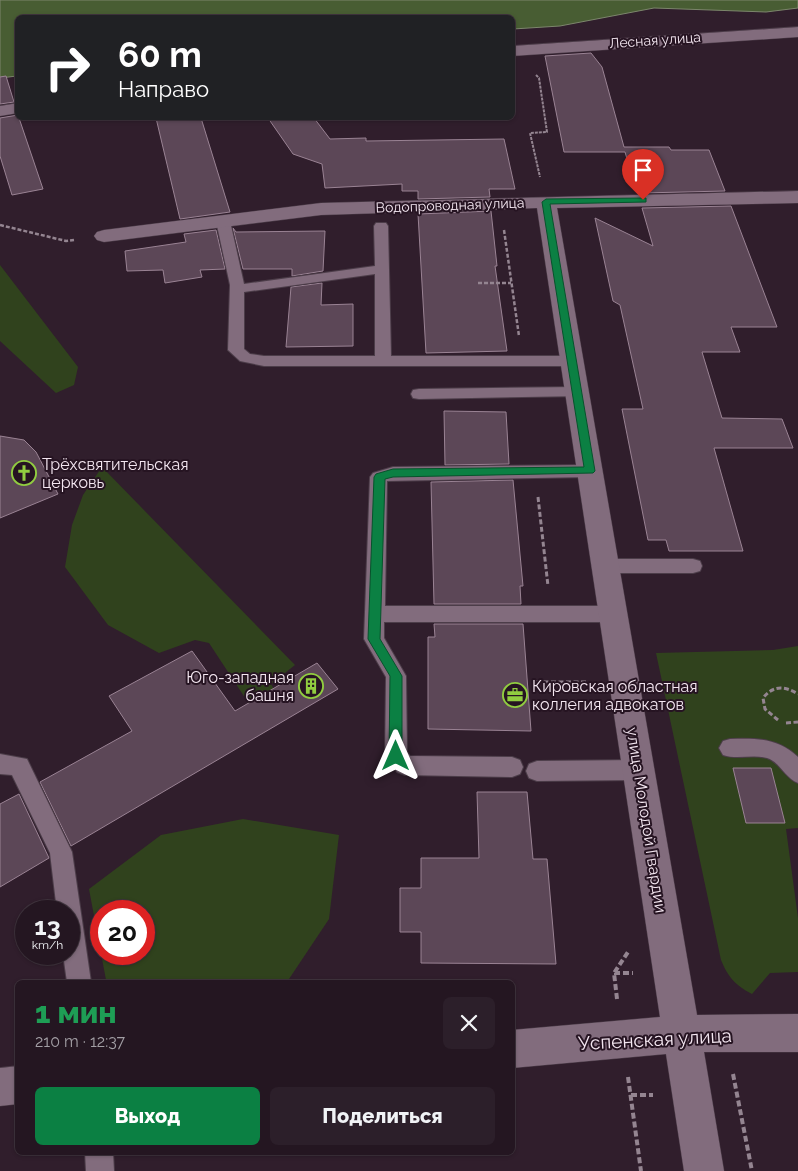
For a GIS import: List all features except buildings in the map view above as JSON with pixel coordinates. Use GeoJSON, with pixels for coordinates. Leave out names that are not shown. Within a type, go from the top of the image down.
{"type":"FeatureCollection","features":[{"type":"Feature","properties":{"kind":"street","name":"Лесная улица"},"geometry":{"type":"LineString","coordinates":[[515,51],[798,32]]}},
{"type":"Feature","properties":{"kind":"street"},"geometry":{"type":"LineString","coordinates":[[0,111],[15,108]]}},
{"type":"Feature","properties":{"kind":"street","name":"Водопроводная улица"},"geometry":{"type":"LineString","coordinates":[[104,236],[321,209],[798,197]]}},
{"type":"Feature","properties":{"kind":"street","name":"улица Молодой Гвардии"},"geometry":{"type":"LineString","coordinates":[[546,202],[704,1171]]}},
{"type":"Feature","properties":{"kind":"street","name":"Успенская улица"},"geometry":{"type":"LineString","coordinates":[[515,1049],[682,1034],[798,1033]]}},
{"type":"Feature","properties":{"kind":"street"},"geometry":{"type":"LineString","coordinates":[[0,1087],[15,1085]]}},
{"type":"Feature","properties":{"kind":"lane"},"geometry":{"type":"LineString","coordinates":[[223,221],[237,289],[236,350],[246,358],[264,361],[572,361]]}},
{"type":"Feature","properties":{"kind":"lane"},"geometry":{"type":"LineString","coordinates":[[381,226],[383,361]]}},
{"type":"Feature","properties":{"kind":"lane"},"geometry":{"type":"LineString","coordinates":[[237,289],[381,269]]}},
{"type":"Feature","properties":{"kind":"lane"},"geometry":{"type":"LineString","coordinates":[[419,394],[577,392]]}},
{"type":"Feature","properties":{"kind":"lane"},"geometry":{"type":"LineString","coordinates":[[512,767],[404,765],[396,756],[396,676],[374,639],[379,477],[393,473],[590,471]]}},
{"type":"Feature","properties":{"kind":"lane"},"geometry":{"type":"LineString","coordinates":[[605,566],[692,566]]}},
{"type":"Feature","properties":{"kind":"lane"},"geometry":{"type":"LineString","coordinates":[[374,614],[613,614]]}},
{"type":"Feature","properties":{"kind":"lane"},"geometry":{"type":"LineString","coordinates":[[730,748],[763,747],[772,749],[790,761],[798,773]]}},
{"type":"Feature","properties":{"kind":"lane"},"geometry":{"type":"LineString","coordinates":[[0,764],[19,766],[61,852],[79,980]]}},
{"type":"Feature","properties":{"kind":"lane"},"geometry":{"type":"LineString","coordinates":[[537,771],[638,770]]}},
{"type":"Feature","properties":{"kind":"lane"},"geometry":{"type":"LineString","coordinates":[[99,1155],[100,1171]]}},
{"type":"Feature","properties":{"kind":"path"},"geometry":{"type":"LineString","coordinates":[[534,73],[539,78],[547,132],[530,133],[546,202]]}},
{"type":"Feature","properties":{"kind":"path"},"geometry":{"type":"LineString","coordinates":[[0,225],[66,240],[104,236]]}},
{"type":"Feature","properties":{"kind":"path"},"geometry":{"type":"LineString","coordinates":[[503,226],[522,361]]}},
{"type":"Feature","properties":{"kind":"path"},"geometry":{"type":"LineString","coordinates":[[478,283],[511,283]]}},
{"type":"Feature","properties":{"kind":"path"},"geometry":{"type":"LineString","coordinates":[[535,471],[552,614]]}},
{"type":"Feature","properties":{"kind":"path"},"geometry":{"type":"LineString","coordinates":[[536,682],[624,682]]}},
{"type":"Feature","properties":{"kind":"path"},"geometry":{"type":"LineString","coordinates":[[798,694],[790,689],[776,688],[766,693],[763,704],[770,715],[776,719],[790,723],[798,722]]}},
{"type":"Feature","properties":{"kind":"shaded area"},"geometry":{"type":"Polygon","coordinates":[[[0,0],[798,0],[798,8],[766,12],[654,8],[560,26],[515,29],[515,15],[15,15],[15,76],[0,78],[0,0]]]}},
{"type":"Feature","properties":{"kind":"shaded area"},"geometry":{"type":"Polygon","coordinates":[[[0,265],[78,367],[74,385],[56,393],[0,341],[0,265]]]}},
{"type":"Feature","properties":{"kind":"shaded area"},"geometry":{"type":"Polygon","coordinates":[[[102,467],[295,665],[271,684],[286,710],[259,719],[209,643],[195,640],[159,653],[108,625],[65,567],[72,525],[83,495],[102,467]]]}},
{"type":"Feature","properties":{"kind":"shaded area"},"geometry":{"type":"Polygon","coordinates":[[[798,646],[798,828],[786,829],[798,918],[798,972],[770,973],[752,994],[733,980],[721,960],[656,653],[773,650],[798,646]]]}},
{"type":"Feature","properties":{"kind":"shaded area"},"geometry":{"type":"Polygon","coordinates":[[[243,819],[339,835],[329,919],[288,980],[106,980],[103,965],[155,965],[155,900],[91,900],[89,889],[161,835],[243,819]]]}},
{"type":"Feature","properties":{"kind":"place","name":"Трёхсвятительская церковь"},"geometry":{"type":"Point","coordinates":[24,473]}},
{"type":"Feature","properties":{"kind":"place","name":"Юго-западная башня"},"geometry":{"type":"Point","coordinates":[311,686]}},
{"type":"Feature","properties":{"kind":"place","name":"Кировская областная коллегия адвокатов"},"geometry":{"type":"Point","coordinates":[515,695]}},
{"type":"Feature","properties":{"kind":"route"},"geometry":{"type":"LineString","coordinates":[[396,756],[396,676],[374,639],[379,477],[393,473],[590,471],[546,202],[643,200]]}}]}
